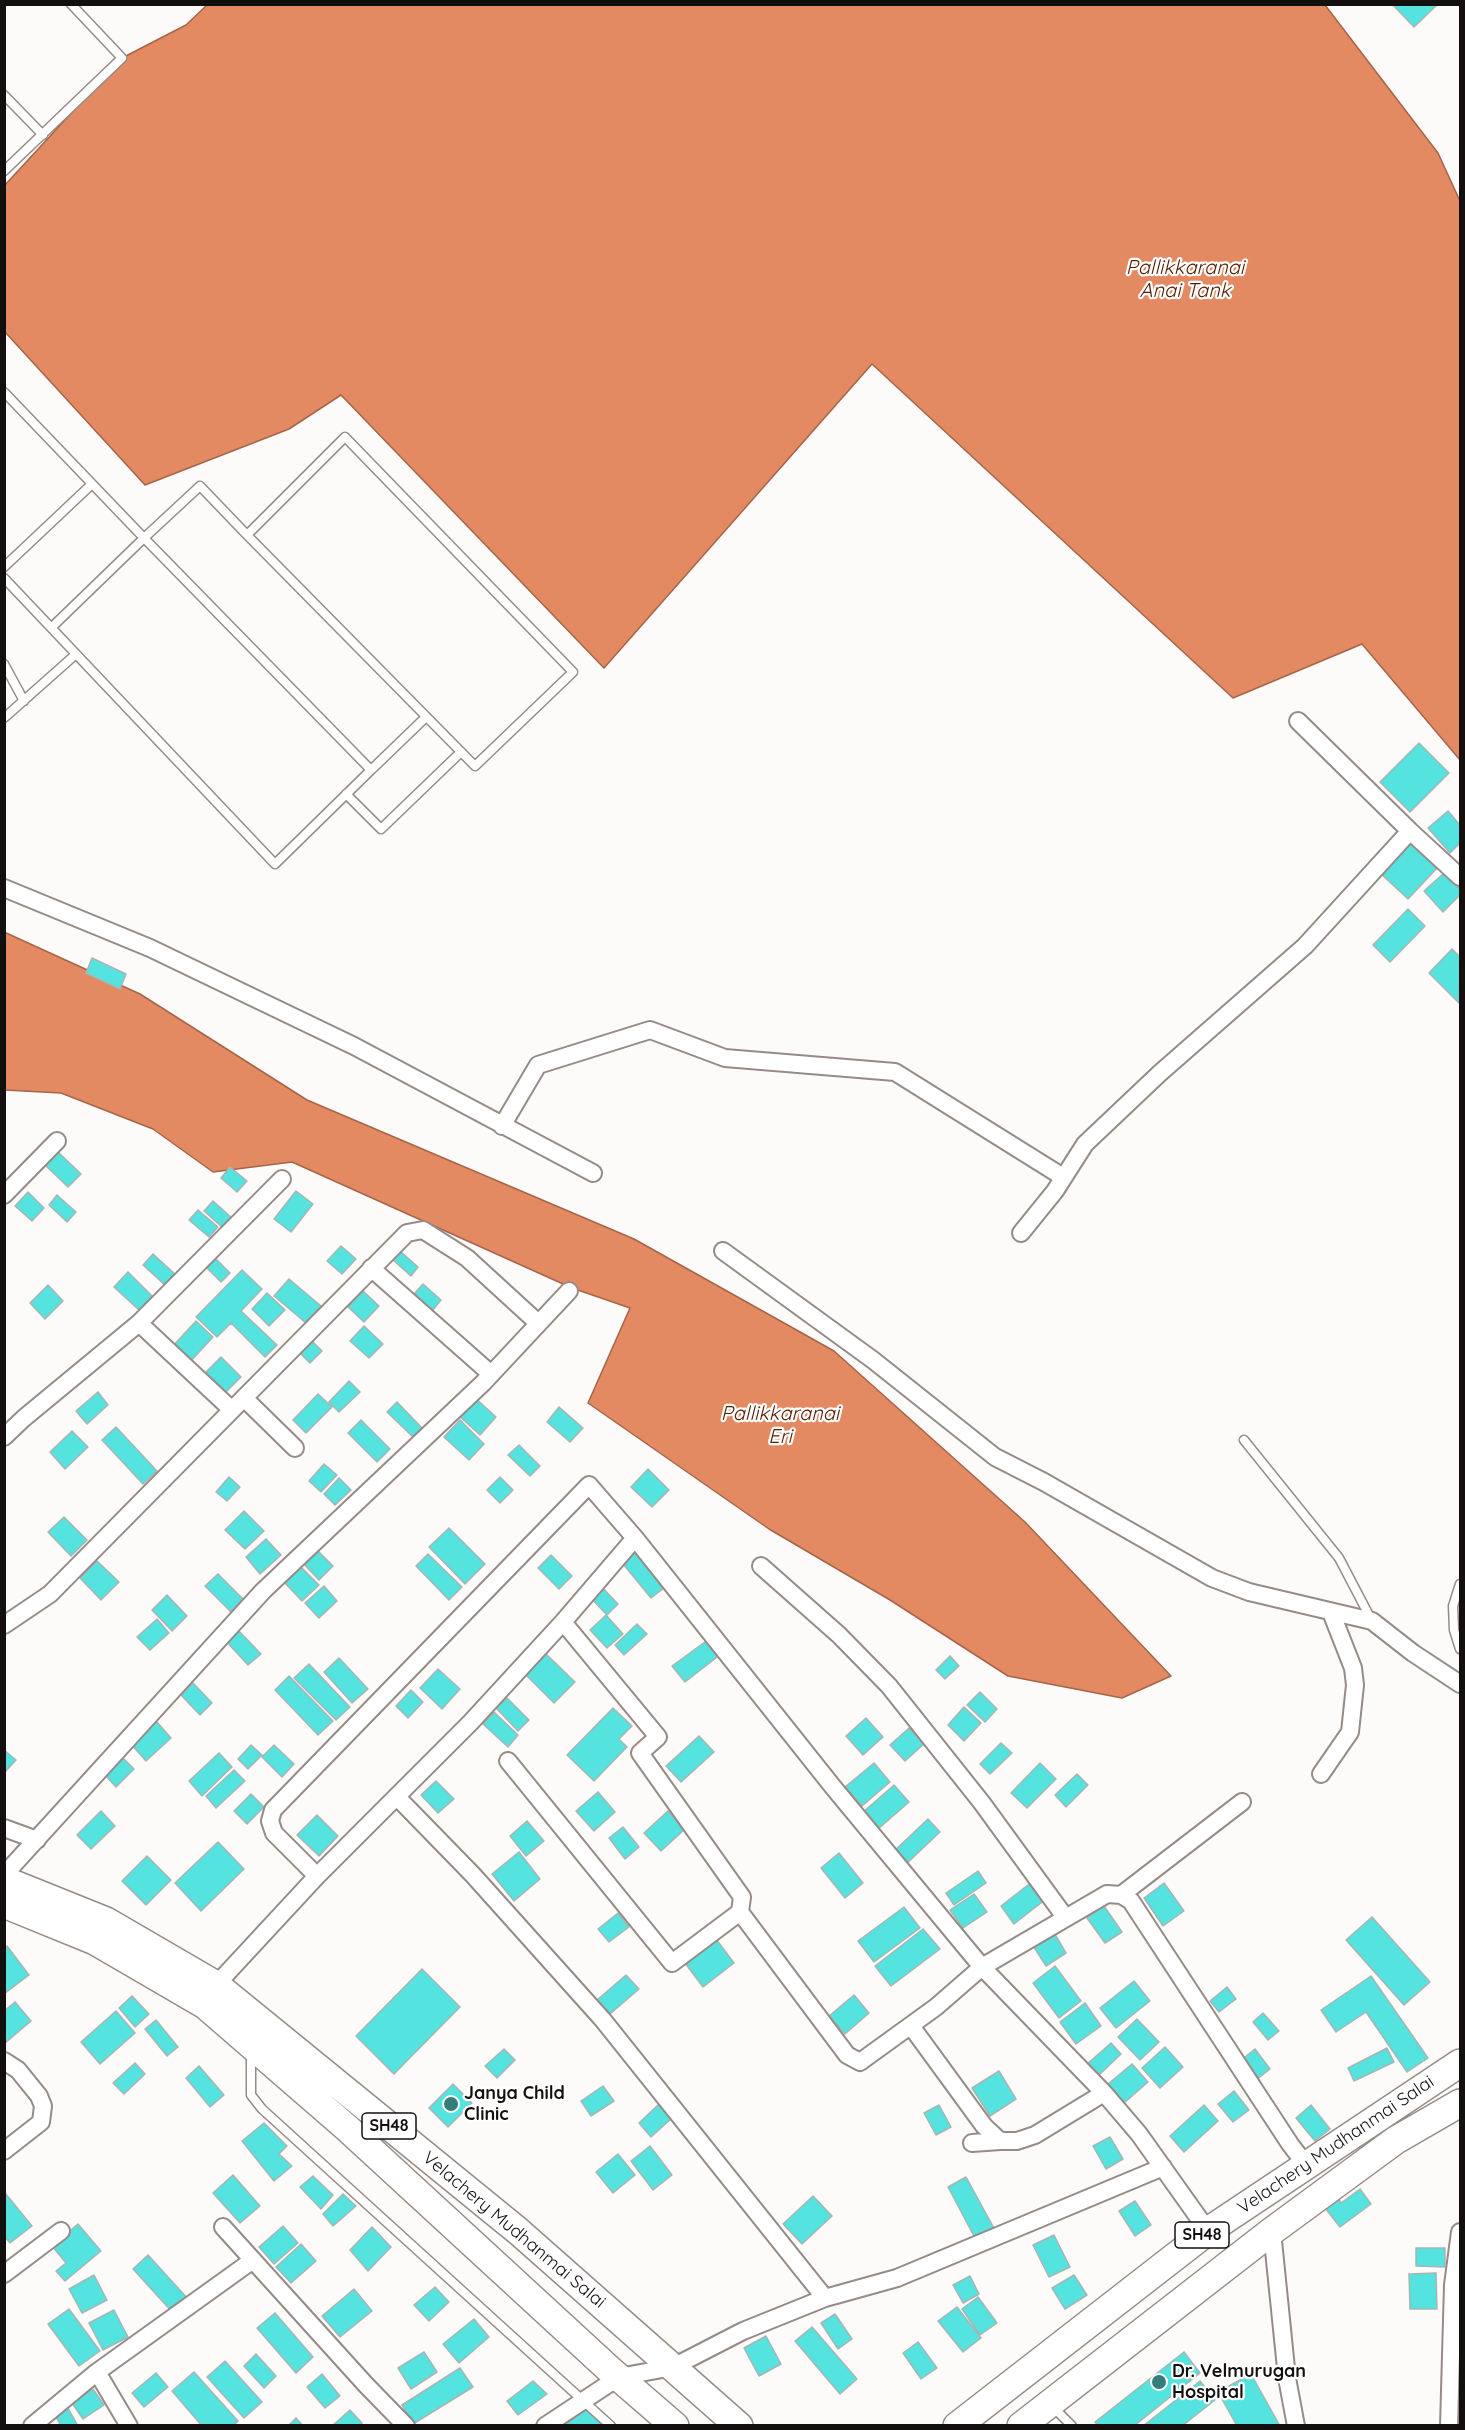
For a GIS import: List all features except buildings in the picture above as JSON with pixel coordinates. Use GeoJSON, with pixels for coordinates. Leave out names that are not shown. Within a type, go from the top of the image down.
{"type":"FeatureCollection","features":[{"type":"Feature","properties":{"kind":"main road","name":"Velachery Mudhanmai Salai"},"geometry":{"type":"LineString","coordinates":[[4,1880],[106,1921],[216,1985],[518,2231],[739,2426]]}},
{"type":"Feature","properties":{"kind":"main road","name":"Velachery Mudhanmai Salai"},"geometry":{"type":"LineString","coordinates":[[4,1904],[95,1941],[205,2005],[347,2128],[675,2426]]}},
{"type":"Feature","properties":{"kind":"main road","name":"Velachery Mudhanmai Salai"},"geometry":{"type":"LineString","coordinates":[[957,2426],[1208,2231],[1461,2063]]}},
{"type":"Feature","properties":{"kind":"main road","name":"Velachery Mudhanmai Salai"},"geometry":{"type":"LineString","coordinates":[[1022,2426],[1272,2231],[1396,2140],[1461,2103]]}},
{"type":"Feature","properties":{"kind":"street"},"geometry":{"type":"LineString","coordinates":[[1298,721],[1410,831],[1461,877]]}},
{"type":"Feature","properties":{"kind":"street"},"geometry":{"type":"LineString","coordinates":[[1021,1233],[1064,1177],[1085,1144],[1176,1059],[1305,946],[1410,831]]}},
{"type":"Feature","properties":{"kind":"street"},"geometry":{"type":"LineString","coordinates":[[4,888],[150,948],[354,1046],[593,1173]]}},
{"type":"Feature","properties":{"kind":"street"},"geometry":{"type":"LineString","coordinates":[[502,1126],[538,1065],[650,1030],[725,1058],[895,1072],[1064,1177]]}},
{"type":"Feature","properties":{"kind":"street"},"geometry":{"type":"LineString","coordinates":[[4,1195],[57,1141]]}},
{"type":"Feature","properties":{"kind":"street"},"geometry":{"type":"LineString","coordinates":[[4,1437],[139,1323],[282,1179]]}},
{"type":"Feature","properties":{"kind":"street"},"geometry":{"type":"LineString","coordinates":[[4,1625],[50,1594],[407,1233],[423,1230],[466,1258],[538,1323]]}},
{"type":"Feature","properties":{"kind":"street"},"geometry":{"type":"LineString","coordinates":[[723,1251],[873,1360],[995,1457],[1044,1482],[1212,1578],[1249,1592],[1372,1621],[1413,1653],[1461,1684]]}},
{"type":"Feature","properties":{"kind":"street"},"geometry":{"type":"LineString","coordinates":[[371,1268],[491,1374]]}},
{"type":"Feature","properties":{"kind":"street"},"geometry":{"type":"LineString","coordinates":[[4,1875],[263,1591],[491,1374],[569,1291]]}},
{"type":"Feature","properties":{"kind":"street"},"geometry":{"type":"LineString","coordinates":[[139,1323],[295,1448]]}},
{"type":"Feature","properties":{"kind":"street"},"geometry":{"type":"LineString","coordinates":[[317,1876],[274,1833],[270,1821],[273,1810],[589,1485],[635,1538],[833,1786],[982,1967],[1104,2093],[1139,2134],[1208,2231]]}},
{"type":"Feature","properties":{"kind":"street"},"geometry":{"type":"LineString","coordinates":[[216,1985],[317,1876],[397,1797],[563,1622],[635,1538]]}},
{"type":"Feature","properties":{"kind":"street"},"geometry":{"type":"LineString","coordinates":[[761,1566],[839,1635],[889,1686],[982,1803],[1065,1917]]}},
{"type":"Feature","properties":{"kind":"street"},"geometry":{"type":"LineString","coordinates":[[1321,1774],[1350,1732],[1355,1685],[1353,1668],[1331,1611]]}},
{"type":"Feature","properties":{"kind":"street"},"geometry":{"type":"LineString","coordinates":[[563,1622],[658,1737],[640,1753],[742,1897],[740,1912],[847,2055],[860,2062],[936,2007],[982,1967],[1107,1894],[1121,1895],[1131,1901],[1306,2165]]}},
{"type":"Feature","properties":{"kind":"street"},"geometry":{"type":"LineString","coordinates":[[508,1761],[672,1963],[740,1912]]}},
{"type":"Feature","properties":{"kind":"street"},"geometry":{"type":"LineString","coordinates":[[397,1797],[473,1875],[603,2020],[825,2298]]}},
{"type":"Feature","properties":{"kind":"street"},"geometry":{"type":"LineString","coordinates":[[1121,1895],[1242,1802]]}},
{"type":"Feature","properties":{"kind":"street"},"geometry":{"type":"LineString","coordinates":[[4,1828],[37,1840]]}},
{"type":"Feature","properties":{"kind":"street"},"geometry":{"type":"LineString","coordinates":[[911,2026],[984,2126],[1000,2141]]}},
{"type":"Feature","properties":{"kind":"street"},"geometry":{"type":"LineString","coordinates":[[4,2061],[18,2070],[39,2096],[43,2106],[41,2122],[4,2151]]}},
{"type":"Feature","properties":{"kind":"street"},"geometry":{"type":"LineString","coordinates":[[972,2143],[1017,2141],[1035,2135],[1104,2093]]}},
{"type":"Feature","properties":{"kind":"street"},"geometry":{"type":"LineString","coordinates":[[545,2426],[619,2377],[673,2367],[743,2331],[825,2298],[897,2278],[1163,2167]]}},
{"type":"Feature","properties":{"kind":"street"},"geometry":{"type":"LineString","coordinates":[[224,2227],[366,2385],[406,2426]]}},
{"type":"Feature","properties":{"kind":"street"},"geometry":{"type":"LineString","coordinates":[[4,2274],[61,2231]]}},
{"type":"Feature","properties":{"kind":"street"},"geometry":{"type":"LineString","coordinates":[[1272,2231],[1287,2378],[1296,2426]]}},
{"type":"Feature","properties":{"kind":"street"},"geometry":{"type":"LineString","coordinates":[[1449,2426],[1453,2285],[1461,2232]]}},
{"type":"Feature","properties":{"kind":"street"},"geometry":{"type":"LineString","coordinates":[[32,2426],[97,2372],[253,2260]]}},
{"type":"Feature","properties":{"kind":"street"},"geometry":{"type":"LineString","coordinates":[[97,2372],[129,2426]]}},
{"type":"Feature","properties":{"kind":"lane"},"geometry":{"type":"LineString","coordinates":[[4,171],[122,58],[71,4]]}},
{"type":"Feature","properties":{"kind":"lane"},"geometry":{"type":"LineString","coordinates":[[4,95],[43,135]]}},
{"type":"Feature","properties":{"kind":"lane"},"geometry":{"type":"LineString","coordinates":[[4,392],[371,770]]}},
{"type":"Feature","properties":{"kind":"lane"},"geometry":{"type":"LineString","coordinates":[[52,627],[200,486],[460,752],[475,766],[573,672],[345,437],[248,535]]}},
{"type":"Feature","properties":{"kind":"lane"},"geometry":{"type":"LineString","coordinates":[[4,567],[92,483]]}},
{"type":"Feature","properties":{"kind":"lane"},"geometry":{"type":"LineString","coordinates":[[4,578],[275,864],[426,717]]}},
{"type":"Feature","properties":{"kind":"lane"},"geometry":{"type":"LineString","coordinates":[[4,718],[75,655]]}},
{"type":"Feature","properties":{"kind":"lane"},"geometry":{"type":"LineString","coordinates":[[4,664],[24,701]]}},
{"type":"Feature","properties":{"kind":"lane"},"geometry":{"type":"LineString","coordinates":[[346,794],[381,829],[460,752]]}},
{"type":"Feature","properties":{"kind":"lane"},"geometry":{"type":"LineString","coordinates":[[1244,1440],[1339,1558],[1372,1621]]}},
{"type":"Feature","properties":{"kind":"lane"},"geometry":{"type":"LineString","coordinates":[[1461,1584],[1453,1606],[1454,1630],[1461,1649]]}},
{"type":"Feature","properties":{"kind":"lane"},"geometry":{"type":"LineString","coordinates":[[251,2046],[251,2095],[262,2109],[585,2399],[612,2426]]}},
{"type":"Feature","properties":{"kind":"lane"},"geometry":{"type":"LineString","coordinates":[[1051,2404],[1072,2426]]}},
{"type":"Feature","properties":{"kind":"water","name":"Pallikkaranai Anai Tank"},"geometry":{"type":"Polygon","coordinates":[[[207,5],[1325,5],[1438,153],[1460,201],[1460,760],[1362,644],[1233,698],[872,364],[604,668],[341,395],[289,429],[145,485],[5,332],[5,185],[122,58],[186,25],[207,5]]]}},
{"type":"Feature","properties":{"kind":"water","name":"Pallikkaranai Eri"},"geometry":{"type":"Polygon","coordinates":[[[4,932],[140,994],[307,1100],[634,1239],[834,1351],[1025,1522],[1171,1676],[1122,1698],[1008,1676],[890,1600],[769,1529],[588,1403],[630,1308],[572,1288],[292,1162],[213,1172],[153,1129],[61,1093],[5,1090],[4,932]]]}},
{"type":"Feature","properties":{"kind":"place","name":"Janya Child Clinic"},"geometry":{"type":"Point","coordinates":[451,2104]}},
{"type":"Feature","properties":{"kind":"place","name":"Dr. Velmurugan Hospital"},"geometry":{"type":"Point","coordinates":[1159,2382]}}]}
